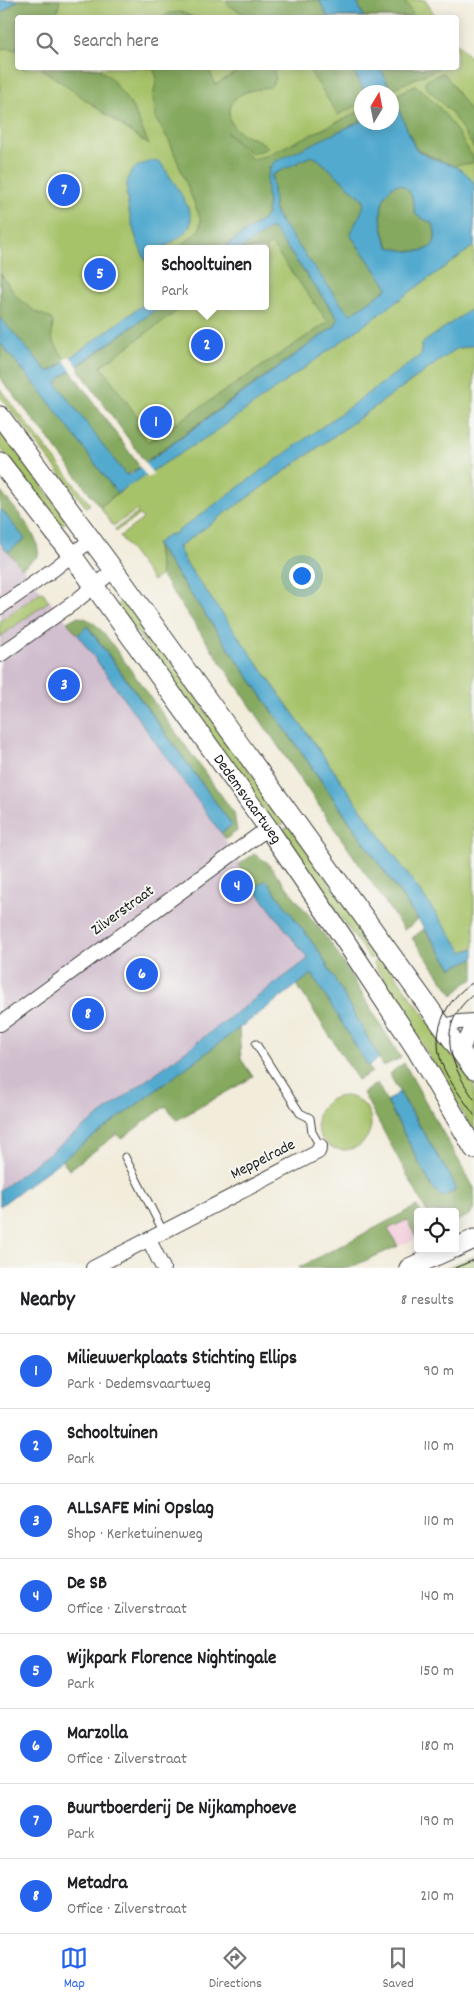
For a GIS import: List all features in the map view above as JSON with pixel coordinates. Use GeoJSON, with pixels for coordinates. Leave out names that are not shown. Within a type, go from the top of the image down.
{"type":"FeatureCollection","features":[{"type":"Feature","properties":{"kind":"main road","name":"Dedemsvaartweg"},"geometry":{"type":"LineString","coordinates":[[0,416],[92,539],[474,1070]]}},
{"type":"Feature","properties":{"kind":"main road","name":"Dedemsvaartweg"},"geometry":{"type":"LineString","coordinates":[[0,462],[72,555],[268,828],[416,1049],[474,1149]]}},
{"type":"Feature","properties":{"kind":"main road"},"geometry":{"type":"LineString","coordinates":[[459,1246],[474,1239]]}},
{"type":"Feature","properties":{"kind":"main road"},"geometry":{"type":"LineString","coordinates":[[409,1268],[442,1253]]}},
{"type":"Feature","properties":{"kind":"street"},"geometry":{"type":"LineString","coordinates":[[0,607],[92,539]]}},
{"type":"Feature","properties":{"kind":"street"},"geometry":{"type":"LineString","coordinates":[[0,655],[76,601],[114,570]]}},
{"type":"Feature","properties":{"kind":"street","name":"Zilverstraat"},"geometry":{"type":"LineString","coordinates":[[0,1024],[268,828]]}},
{"type":"Feature","properties":{"kind":"street"},"geometry":{"type":"LineString","coordinates":[[442,1027],[459,1022],[474,1021],[461,1052]]}},
{"type":"Feature","properties":{"kind":"street","name":"Meppelrade"},"geometry":{"type":"LineString","coordinates":[[93,1268],[318,1152],[320,1146]]}},
{"type":"Feature","properties":{"kind":"street"},"geometry":{"type":"LineString","coordinates":[[149,1240],[163,1268]]}},
{"type":"Feature","properties":{"kind":"lane","name":"Meppelrade"},"geometry":{"type":"LineString","coordinates":[[256,1044],[300,1113],[310,1118],[312,1132],[320,1146]]}},
{"type":"Feature","properties":{"kind":"lane"},"geometry":{"type":"LineString","coordinates":[[125,1157],[162,1231]]}},
{"type":"Feature","properties":{"kind":"shaded area"},"geometry":{"type":"Polygon","coordinates":[[[0,541],[78,635],[221,833],[254,888],[308,959],[0,1190],[0,541]]]}},
{"type":"Feature","properties":{"kind":"shaded area"},"geometry":{"type":"Polygon","coordinates":[[[407,1220],[414,1233],[414,1240],[398,1246],[388,1229],[407,1220]]]}},
{"type":"Feature","properties":{"kind":"green space"},"geometry":{"type":"Polygon","coordinates":[[[0,0],[425,0],[435,15],[15,15],[15,70],[459,70],[459,45],[474,62],[474,339],[463,338],[163,550],[156,543],[161,575],[153,581],[120,536],[143,519],[140,515],[116,531],[115,529],[138,513],[137,510],[113,526],[100,507],[342,324],[272,224],[243,245],[144,245],[144,309],[27,394],[0,359],[0,0]]]}},
{"type":"Feature","properties":{"kind":"green space"},"geometry":{"type":"Polygon","coordinates":[[[18,0],[60,0],[56,15],[15,15],[15,50],[10,48],[0,49],[0,14],[18,0]]]}},
{"type":"Feature","properties":{"kind":"green space"},"geometry":{"type":"Polygon","coordinates":[[[227,0],[319,0],[327,15],[246,15],[228,5],[227,0]]]}},
{"type":"Feature","properties":{"kind":"green space"},"geometry":{"type":"Polygon","coordinates":[[[356,0],[404,0],[414,15],[363,15],[356,0]]]}},
{"type":"Feature","properties":{"kind":"green space"},"geometry":{"type":"Polygon","coordinates":[[[181,12],[188,15],[166,15],[181,12]]]}},
{"type":"Feature","properties":{"kind":"green space"},"geometry":{"type":"Polygon","coordinates":[[[44,70],[101,70],[111,78],[133,108],[149,145],[44,70]]]}},
{"type":"Feature","properties":{"kind":"green space"},"geometry":{"type":"Polygon","coordinates":[[[154,70],[210,70],[215,85],[240,70],[274,70],[276,79],[270,87],[243,93],[235,98],[230,107],[231,123],[234,127],[268,148],[251,153],[226,132],[252,159],[265,156],[354,114],[354,125],[269,168],[267,214],[264,219],[228,245],[182,245],[199,230],[201,220],[169,140],[156,120],[153,96],[157,78],[154,70]]]}},
{"type":"Feature","properties":{"kind":"green space"},"geometry":{"type":"Polygon","coordinates":[[[309,70],[353,70],[361,85],[354,85],[354,107],[338,115],[309,70]]]}},
{"type":"Feature","properties":{"kind":"green space"},"geometry":{"type":"Polygon","coordinates":[[[382,70],[435,70],[399,86],[388,85],[382,70]]]}},
{"type":"Feature","properties":{"kind":"green space"},"geometry":{"type":"Polygon","coordinates":[[[442,73],[445,74],[474,117],[474,148],[451,112],[425,86],[425,81],[442,73]]]}},
{"type":"Feature","properties":{"kind":"green space"},"geometry":{"type":"Polygon","coordinates":[[[415,85],[434,102],[461,137],[474,159],[472,163],[454,166],[421,152],[415,147],[399,111],[399,94],[415,85]]]}},
{"type":"Feature","properties":{"kind":"green space"},"geometry":{"type":"Polygon","coordinates":[[[311,156],[318,159],[362,198],[363,208],[351,236],[387,286],[386,290],[351,314],[347,313],[277,216],[274,207],[272,175],[311,156]]]}},
{"type":"Feature","properties":{"kind":"green space"},"geometry":{"type":"Polygon","coordinates":[[[398,184],[410,192],[416,214],[433,224],[434,243],[430,248],[406,251],[390,247],[386,240],[382,222],[382,203],[391,188],[398,184]]]}},
{"type":"Feature","properties":{"kind":"green space"},"geometry":{"type":"Polygon","coordinates":[[[269,228],[335,326],[148,461],[80,365],[156,310],[269,310],[269,245],[246,245],[269,228]]]}},
{"type":"Feature","properties":{"kind":"green space"},"geometry":{"type":"Polygon","coordinates":[[[269,228],[274,230],[338,319],[335,326],[145,462],[77,367],[155,310],[178,310],[101,366],[141,422],[136,426],[148,442],[328,322],[271,244],[269,246],[246,245],[269,228]]]}},
{"type":"Feature","properties":{"kind":"green space"},"geometry":{"type":"Polygon","coordinates":[[[0,273],[18,298],[36,312],[50,318],[53,322],[53,341],[66,361],[48,372],[0,318],[0,273]]]}},
{"type":"Feature","properties":{"kind":"green space"},"geometry":{"type":"Polygon","coordinates":[[[0,343],[44,395],[117,493],[100,507],[0,378],[0,343]]]}},
{"type":"Feature","properties":{"kind":"green space"},"geometry":{"type":"Polygon","coordinates":[[[474,345],[474,948],[463,952],[186,563],[178,547],[456,349],[474,345]]]}},
{"type":"Feature","properties":{"kind":"green space"},"geometry":{"type":"Polygon","coordinates":[[[71,371],[140,467],[126,475],[59,388],[57,384],[60,378],[71,371]]]}},
{"type":"Feature","properties":{"kind":"green space"},"geometry":{"type":"Polygon","coordinates":[[[0,389],[90,504],[86,507],[0,396],[0,389]]]}},
{"type":"Feature","properties":{"kind":"green space"},"geometry":{"type":"Polygon","coordinates":[[[0,431],[68,520],[60,526],[0,447],[0,431]]]}},
{"type":"Feature","properties":{"kind":"green space"},"geometry":{"type":"Polygon","coordinates":[[[0,491],[31,530],[38,548],[38,556],[22,568],[8,552],[25,539],[0,508],[0,491]]]}},
{"type":"Feature","properties":{"kind":"green space"},"geometry":{"type":"Polygon","coordinates":[[[157,546],[418,920],[404,930],[161,575],[157,546]]]}},
{"type":"Feature","properties":{"kind":"green space"},"geometry":{"type":"Polygon","coordinates":[[[42,591],[49,601],[0,637],[0,621],[42,591]]]}},
{"type":"Feature","properties":{"kind":"green space"},"geometry":{"type":"Polygon","coordinates":[[[125,599],[286,822],[277,828],[117,605],[125,599]]]}},
{"type":"Feature","properties":{"kind":"green space"},"geometry":{"type":"Polygon","coordinates":[[[76,617],[81,617],[95,624],[104,633],[234,813],[237,831],[226,839],[221,833],[232,825],[88,626],[78,635],[67,622],[76,617]]]}},
{"type":"Feature","properties":{"kind":"green space"},"geometry":{"type":"Polygon","coordinates":[[[289,826],[379,953],[370,959],[280,832],[289,826]]]}},
{"type":"Feature","properties":{"kind":"green space"},"geometry":{"type":"Polygon","coordinates":[[[254,854],[267,862],[333,946],[401,1058],[383,1066],[320,953],[266,880],[254,888],[238,865],[254,854]]]}},
{"type":"Feature","properties":{"kind":"green space"},"geometry":{"type":"Polygon","coordinates":[[[424,929],[452,968],[474,958],[474,979],[466,983],[453,995],[412,938],[424,929]]]}},
{"type":"Feature","properties":{"kind":"green space"},"geometry":{"type":"Polygon","coordinates":[[[382,957],[474,1084],[474,1132],[373,962],[382,957]]]}},
{"type":"Feature","properties":{"kind":"green space"},"geometry":{"type":"Polygon","coordinates":[[[312,974],[372,1072],[358,1080],[297,985],[312,974]]]}},
{"type":"Feature","properties":{"kind":"green space"},"geometry":{"type":"Polygon","coordinates":[[[239,1028],[241,1059],[253,1077],[177,1120],[166,1106],[121,1139],[117,1134],[69,1170],[62,1160],[239,1028]]]}},
{"type":"Feature","properties":{"kind":"green space"},"geometry":{"type":"Polygon","coordinates":[[[404,1063],[474,1188],[474,1207],[470,1215],[459,1220],[459,1208],[425,1208],[363,1093],[377,1083],[432,1187],[454,1183],[389,1074],[404,1063]]]}},
{"type":"Feature","properties":{"kind":"green space"},"geometry":{"type":"Polygon","coordinates":[[[339,1096],[349,1096],[359,1100],[367,1108],[371,1123],[367,1138],[359,1146],[349,1150],[339,1150],[329,1146],[321,1138],[317,1128],[317,1118],[321,1108],[329,1100],[339,1096]]]}},
{"type":"Feature","properties":{"kind":"green space"},"geometry":{"type":"Polygon","coordinates":[[[417,1206],[418,1208],[414,1208],[414,1233],[407,1220],[388,1229],[398,1246],[349,1268],[298,1268],[417,1206]]]}},
{"type":"Feature","properties":{"kind":"green space"},"geometry":{"type":"Polygon","coordinates":[[[474,1256],[474,1268],[446,1268],[474,1256]]]}},
{"type":"Feature","properties":{"kind":"water"},"geometry":{"type":"Polygon","coordinates":[[[0,0],[18,0],[0,14],[0,0]]]}},
{"type":"Feature","properties":{"kind":"water"},"geometry":{"type":"Polygon","coordinates":[[[319,0],[356,0],[363,15],[327,15],[319,0]]]}},
{"type":"Feature","properties":{"kind":"water"},"geometry":{"type":"Polygon","coordinates":[[[353,70],[382,70],[388,85],[361,85],[353,70]]]}},
{"type":"Feature","properties":{"kind":"water"},"geometry":{"type":"Polygon","coordinates":[[[399,110],[415,148],[430,157],[463,171],[474,185],[474,246],[218,430],[117,493],[44,395],[0,343],[0,318],[48,372],[54,370],[144,304],[144,310],[155,310],[60,378],[57,384],[124,473],[126,475],[131,474],[335,326],[338,318],[274,230],[269,229],[247,245],[228,245],[264,219],[267,214],[267,181],[270,168],[274,162],[354,124],[354,130],[399,130],[399,110]],[[311,156],[272,175],[274,207],[277,216],[344,308],[351,314],[386,290],[387,286],[351,236],[363,209],[364,200],[318,159],[311,156]],[[398,184],[385,195],[382,203],[381,222],[386,240],[389,247],[406,251],[430,248],[434,243],[435,235],[433,224],[416,215],[410,192],[398,184]]]}},
{"type":"Feature","properties":{"kind":"water"},"geometry":{"type":"Polygon","coordinates":[[[160,162],[184,200],[191,215],[191,221],[186,231],[168,245],[144,245],[144,256],[130,218],[127,190],[128,179],[132,171],[144,163],[160,162]]]}},
{"type":"Feature","properties":{"kind":"water"},"geometry":{"type":"Polygon","coordinates":[[[474,307],[474,345],[456,349],[178,547],[186,563],[463,952],[474,948],[474,958],[452,968],[156,544],[168,535],[174,534],[421,355],[421,347],[424,342],[474,307]]]}},
{"type":"Feature","properties":{"kind":"water"},"geometry":{"type":"Polygon","coordinates":[[[0,508],[25,539],[8,552],[0,543],[0,508]]]}},
{"type":"Feature","properties":{"kind":"water"},"geometry":{"type":"Polygon","coordinates":[[[87,626],[232,825],[221,833],[78,635],[87,626]]]}},
{"type":"Feature","properties":{"kind":"water"},"geometry":{"type":"Polygon","coordinates":[[[266,880],[320,953],[379,1058],[368,1066],[312,974],[0,1206],[0,1190],[308,959],[254,888],[266,880]]]}},
{"type":"Feature","properties":{"kind":"water"},"geometry":{"type":"Polygon","coordinates":[[[399,1092],[454,1183],[455,1191],[442,1197],[432,1187],[387,1101],[399,1092]]]}},
{"type":"Feature","properties":{"kind":"pier"},"geometry":{"type":"Polygon","coordinates":[[[70,356],[79,368],[73,373],[64,360],[70,356]]]}},
{"type":"Feature","properties":{"kind":"pier"},"geometry":{"type":"Polygon","coordinates":[[[143,460],[153,474],[148,478],[138,465],[143,460]]]}},
{"type":"Feature","properties":{"kind":"tram line"},"geometry":{"type":"LineString","coordinates":[[474,982],[463,990],[447,1009],[442,1020],[438,1044],[444,1069],[474,1115]]}},
{"type":"Feature","properties":{"kind":"tram line"},"geometry":{"type":"LineString","coordinates":[[474,994],[462,1006],[454,1019],[450,1032],[450,1045],[458,1073],[474,1099]]}},
{"type":"Feature","properties":{"kind":"tram line"},"geometry":{"type":"LineString","coordinates":[[455,1268],[474,1260]]}},
{"type":"Feature","properties":{"kind":"place","name":"Buurtboerderij De Nijkamphoeve"},"geometry":{"type":"Point","coordinates":[64,190]}},
{"type":"Feature","properties":{"kind":"place","name":"Wijkpark Florence Nightingale"},"geometry":{"type":"Point","coordinates":[100,274]}},
{"type":"Feature","properties":{"kind":"place","name":"Schooltuinen"},"geometry":{"type":"Point","coordinates":[207,345]}},
{"type":"Feature","properties":{"kind":"place","name":"Milieuwerkplaats Stichting Ellips"},"geometry":{"type":"Point","coordinates":[156,422]}},
{"type":"Feature","properties":{"kind":"place","name":"ALLSAFE Mini Opslag"},"geometry":{"type":"Point","coordinates":[64,685]}},
{"type":"Feature","properties":{"kind":"place","name":"De SB"},"geometry":{"type":"Point","coordinates":[237,886]}},
{"type":"Feature","properties":{"kind":"place","name":"Marzolla"},"geometry":{"type":"Point","coordinates":[142,974]}},
{"type":"Feature","properties":{"kind":"place","name":"Metadra"},"geometry":{"type":"Point","coordinates":[88,1014]}}]}
